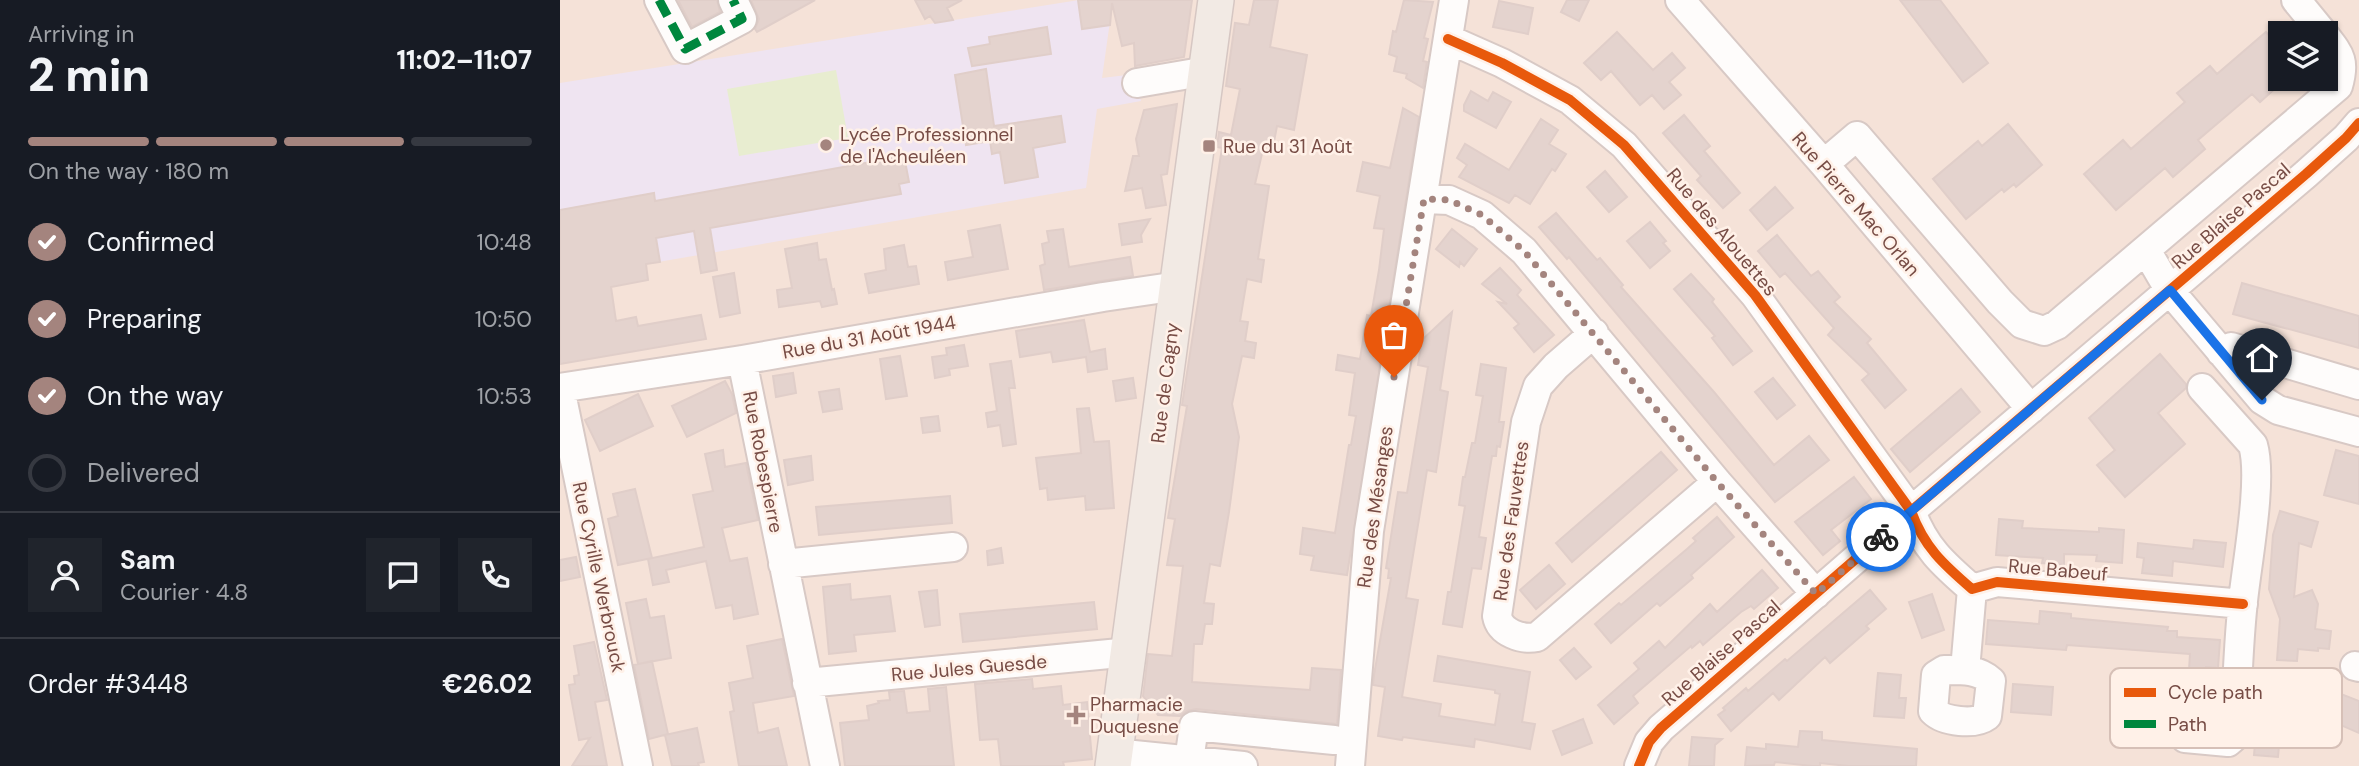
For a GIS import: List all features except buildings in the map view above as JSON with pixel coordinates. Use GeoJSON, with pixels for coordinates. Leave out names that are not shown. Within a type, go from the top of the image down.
{"type":"FeatureCollection","features":[{"type":"Feature","properties":{"kind":"main road","name":"Rue de Cagny"},"geometry":{"type":"LineString","coordinates":[[1113,759],[1130,652],[1216,0]]}},
{"type":"Feature","properties":{"kind":"street"},"geometry":{"type":"LineString","coordinates":[[659,0],[685,49],[742,19],[733,0]]}},
{"type":"Feature","properties":{"kind":"street","name":"Rue des Mésanges"},"geometry":{"type":"LineString","coordinates":[[1350,766],[1368,531],[1424,199],[1454,0]]}},
{"type":"Feature","properties":{"kind":"street","name":"Rue Pierre Mac Orlan"},"geometry":{"type":"LineString","coordinates":[[1680,0],[1824,164],[2031,409]]}},
{"type":"Feature","properties":{"kind":"street","name":"Rue Blaise Pascal"},"geometry":{"type":"LineString","coordinates":[[2296,0],[2313,21]]}},
{"type":"Feature","properties":{"kind":"street","name":"Rue des Alouettes"},"geometry":{"type":"LineString","coordinates":[[1448,39],[1502,63],[1570,100],[1624,145],[1755,295],[1911,511]]}},
{"type":"Feature","properties":{"kind":"street","name":"Rue Blaise Pascal"},"geometry":{"type":"LineString","coordinates":[[2338,52],[2343,71],[2338,86]]}},
{"type":"Feature","properties":{"kind":"street"},"geometry":{"type":"LineString","coordinates":[[1138,83],[1207,71]]}},
{"type":"Feature","properties":{"kind":"street","name":"Rue Blaise Pascal"},"geometry":{"type":"LineString","coordinates":[[2000,302],[2022,324],[2044,331],[2057,325],[2332,91]]}},
{"type":"Feature","properties":{"kind":"street","name":"Rue Blaise Pascal"},"geometry":{"type":"LineString","coordinates":[[1639,766],[1649,742],[1661,728],[2355,131]]}},
{"type":"Feature","properties":{"kind":"street"},"geometry":{"type":"LineString","coordinates":[[1824,164],[1857,136],[2000,302],[1965,331]]}},
{"type":"Feature","properties":{"kind":"street"},"geometry":{"type":"LineString","coordinates":[[1424,199],[1449,200],[1482,215],[1524,251],[1717,482],[1816,594]]}},
{"type":"Feature","properties":{"kind":"street","name":"Rue Blaise Pascal"},"geometry":{"type":"LineString","coordinates":[[2146,250],[2170,290]]}},
{"type":"Feature","properties":{"kind":"street","name":"Rue du 31 Août 1944"},"geometry":{"type":"LineString","coordinates":[[560,388],[1178,286]]}},
{"type":"Feature","properties":{"kind":"street"},"geometry":{"type":"LineString","coordinates":[[2170,290],[2262,400],[2278,410],[2359,432]]}},
{"type":"Feature","properties":{"kind":"street","name":"Rue des Fauvettes"},"geometry":{"type":"LineString","coordinates":[[1594,333],[1556,366],[1538,386],[1526,422],[1497,616],[1499,623],[1508,632],[1527,639],[1537,636],[1717,482]]}},
{"type":"Feature","properties":{"kind":"street"},"geometry":{"type":"LineString","coordinates":[[2221,352],[2231,347],[2359,385]]}},
{"type":"Feature","properties":{"kind":"street","name":"Rue Robespierre"},"geometry":{"type":"LineString","coordinates":[[743,359],[825,766]]}},
{"type":"Feature","properties":{"kind":"street","name":"Rue Cyrille Werbrouck"},"geometry":{"type":"LineString","coordinates":[[560,388],[638,766]]}},
{"type":"Feature","properties":{"kind":"street"},"geometry":{"type":"LineString","coordinates":[[2202,388],[2253,445],[2256,455],[2238,668]]}},
{"type":"Feature","properties":{"kind":"street"},"geometry":{"type":"LineString","coordinates":[[1911,511],[1920,535],[1942,563],[1972,589],[1965,670]]}},
{"type":"Feature","properties":{"kind":"street"},"geometry":{"type":"LineString","coordinates":[[783,564],[953,547]]}},
{"type":"Feature","properties":{"kind":"street","name":"Rue Babeuf"},"geometry":{"type":"LineString","coordinates":[[1972,589],[1997,582],[2242,604]]}},
{"type":"Feature","properties":{"kind":"street","name":"Rue Jules Guesde"},"geometry":{"type":"LineString","coordinates":[[807,683],[1130,652]]}},
{"type":"Feature","properties":{"kind":"street"},"geometry":{"type":"LineString","coordinates":[[1189,761],[1194,726],[1334,740]]}},
{"type":"Feature","properties":{"kind":"street"},"geometry":{"type":"LineString","coordinates":[[1113,759],[1243,766]]}},
{"type":"Feature","properties":{"kind":"shaded area"},"geometry":{"type":"Polygon","coordinates":[[[560,0],[2359,0],[2359,766],[560,766],[560,0]]]}},
{"type":"Feature","properties":{"kind":"shaded area","name":"Lycée Professionnel de l'Acheuléen"},"geometry":{"type":"Polygon","coordinates":[[[1079,0],[1113,0],[1102,78],[1135,74],[1141,101],[1097,109],[1086,188],[560,279],[560,83],[1079,0]]]}},
{"type":"Feature","properties":{"kind":"green space"},"geometry":{"type":"Polygon","coordinates":[[[836,70],[848,138],[739,156],[727,89],[836,70]]]}},
{"type":"Feature","properties":{"kind":"marked path"},"geometry":{"type":"LineString","coordinates":[[659,0],[685,49],[742,19],[733,0]]}},
{"type":"Feature","properties":{"kind":"cycle path"},"geometry":{"type":"LineString","coordinates":[[1448,39],[1502,63],[1570,100],[1624,145],[1755,295],[1911,511],[1928,545],[1943,563],[1972,589],[1997,582],[2243,604]]}},
{"type":"Feature","properties":{"kind":"cycle path"},"geometry":{"type":"LineString","coordinates":[[1639,766],[1649,742],[1661,728],[2306,174],[2359,123]]}},
{"type":"Feature","properties":{"kind":"way so far"},"geometry":{"type":"LineString","coordinates":[[1394,377],[1424,199],[1449,200],[1482,215],[1524,251],[1717,482],[1816,594],[1881,537]]}},
{"type":"Feature","properties":{"kind":"place","name":"Lycée Professionnel de l'Acheuléen"},"geometry":{"type":"Point","coordinates":[826,145]}},
{"type":"Feature","properties":{"kind":"place","name":"Rue du 31 Août"},"geometry":{"type":"Point","coordinates":[1209,146]}},
{"type":"Feature","properties":{"kind":"place","name":"Pharmacie Duquesne"},"geometry":{"type":"Point","coordinates":[1076,715]}},
{"type":"Feature","properties":{"kind":"route"},"geometry":{"type":"LineString","coordinates":[[1881,537],[2170,290],[2262,400]]}}]}
